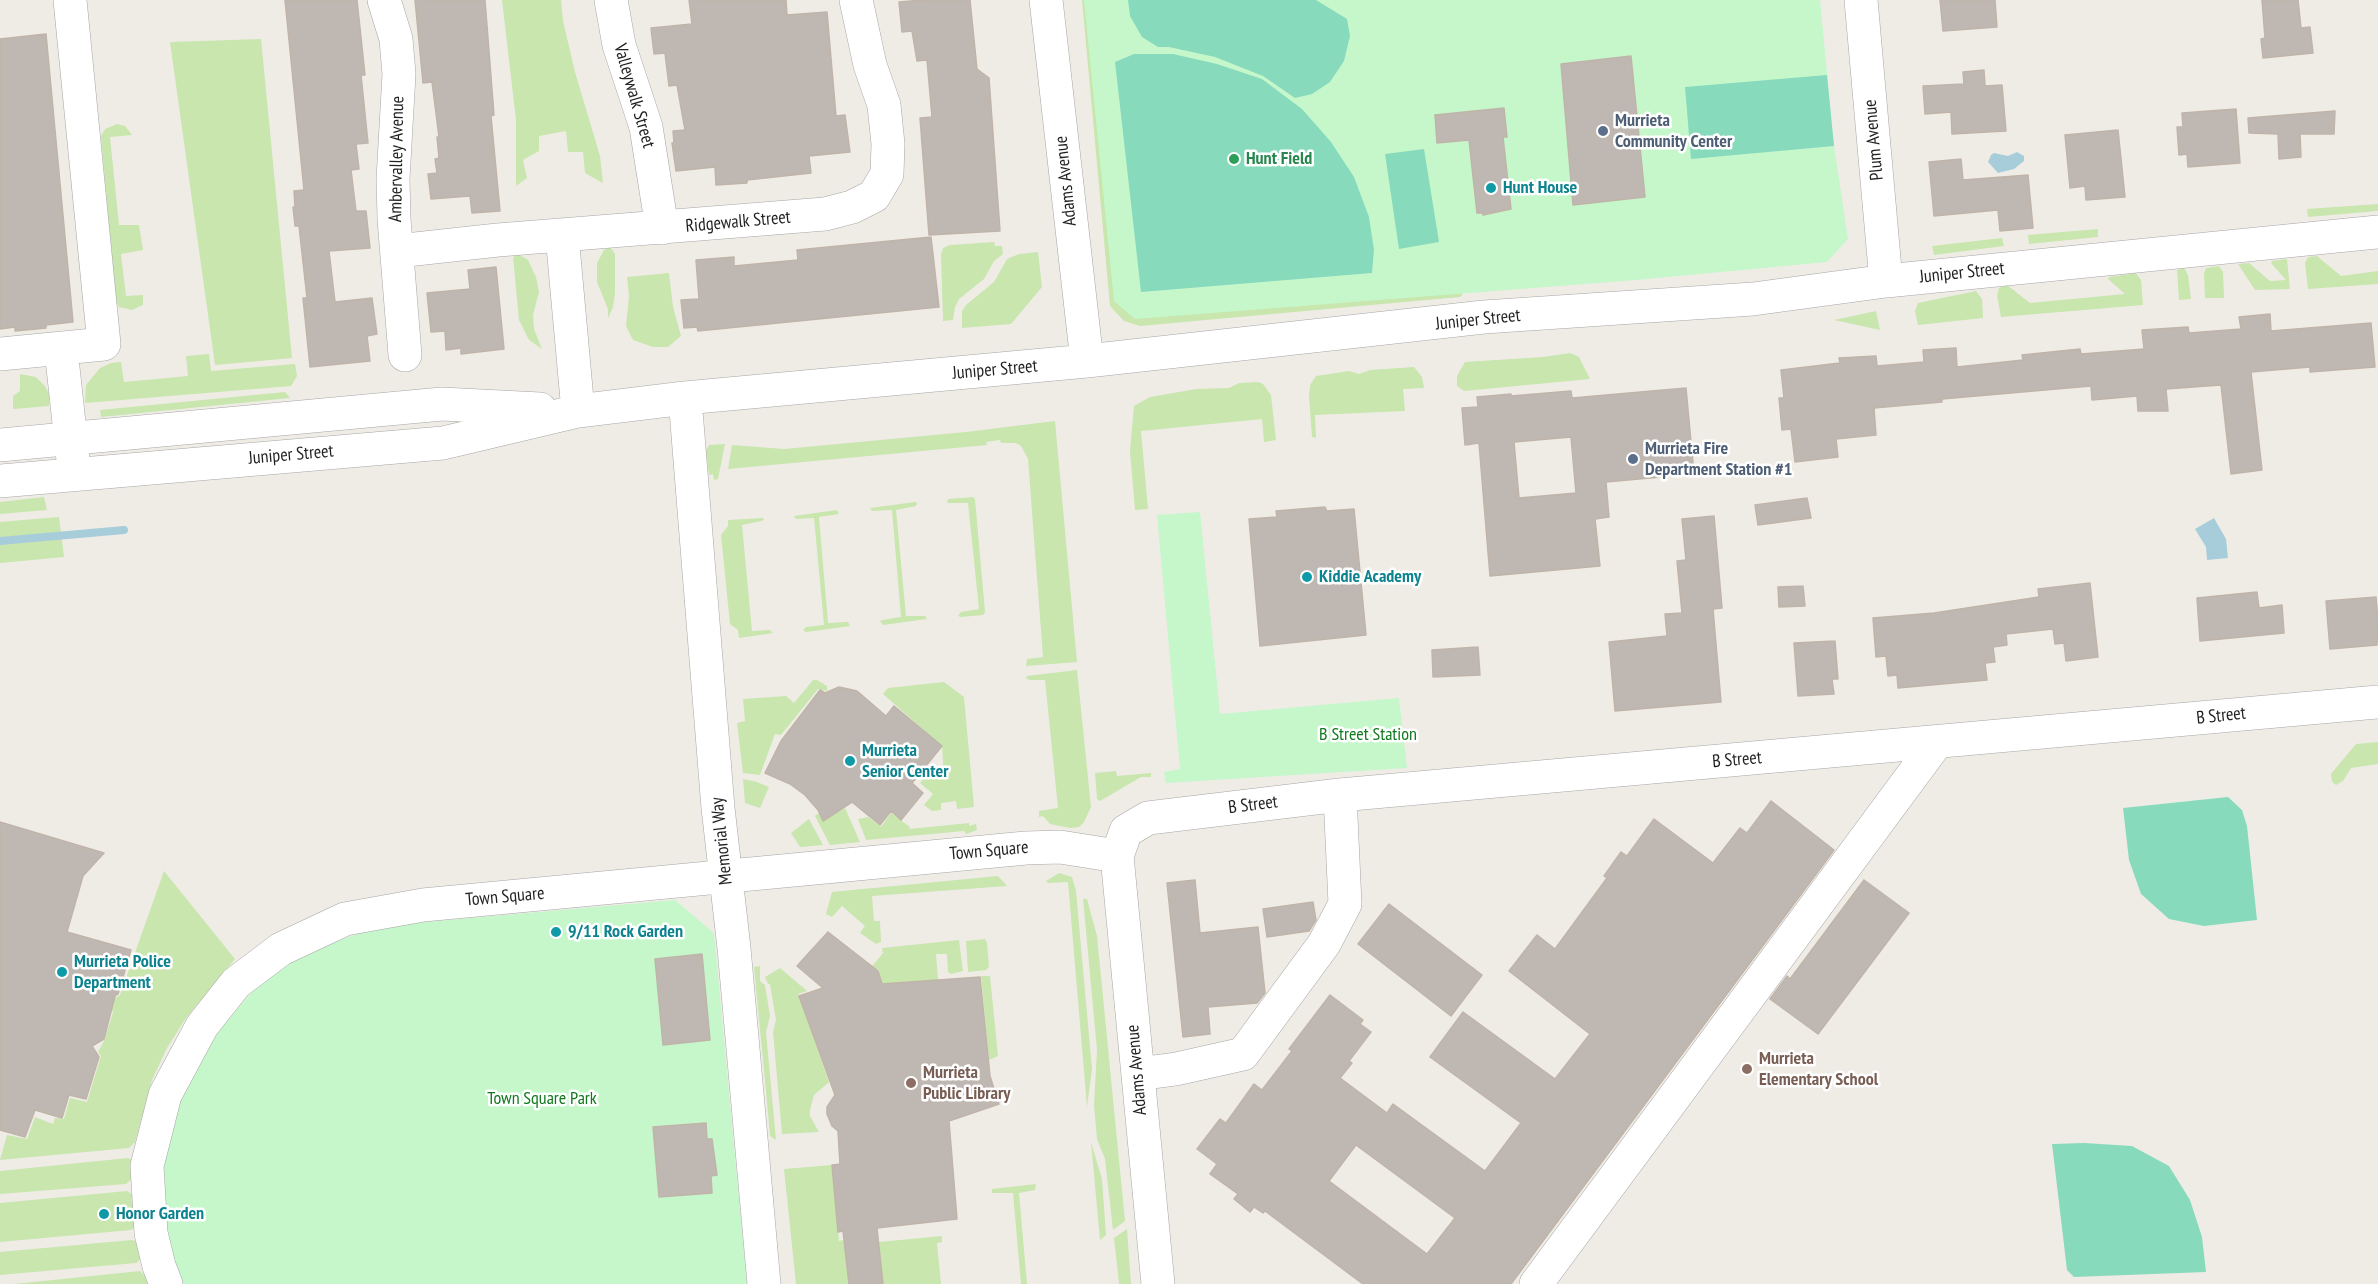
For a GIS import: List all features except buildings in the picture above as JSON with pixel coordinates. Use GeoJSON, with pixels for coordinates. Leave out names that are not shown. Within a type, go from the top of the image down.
{"type":"FeatureCollection","features":[{"type":"Feature","properties":{"kind":"street"},"geometry":{"type":"LineString","coordinates":[[0,354],[104,344],[70,0]]}},
{"type":"Feature","properties":{"kind":"street","name":"Ambervalley Avenue"},"geometry":{"type":"LineString","coordinates":[[384,0],[396,39],[399,74],[393,179],[405,355]]}},
{"type":"Feature","properties":{"kind":"street","name":"Valleywalk Street"},"geometry":{"type":"LineString","coordinates":[[611,0],[619,45],[646,127],[662,228]]}},
{"type":"Feature","properties":{"kind":"street","name":"Ridgewalk Street"},"geometry":{"type":"LineString","coordinates":[[397,251],[825,214],[852,207],[874,196],[887,174],[888,144],[884,105],[870,65],[856,0]]}},
{"type":"Feature","properties":{"kind":"street","name":"Adams Avenue"},"geometry":{"type":"LineString","coordinates":[[1046,0],[1087,362]]}},
{"type":"Feature","properties":{"kind":"street","name":"Plum Avenue"},"geometry":{"type":"LineString","coordinates":[[1861,0],[1886,281]]}},
{"type":"Feature","properties":{"kind":"street","name":"Juniper Street"},"geometry":{"type":"LineString","coordinates":[[0,481],[443,443],[578,411],[685,398],[1087,362],[1484,317],[1753,298],[1886,281],[2378,232]]}},
{"type":"Feature","properties":{"kind":"street"},"geometry":{"type":"LineString","coordinates":[[562,235],[578,411]]}},
{"type":"Feature","properties":{"kind":"street"},"geometry":{"type":"LineString","coordinates":[[61,349],[75,473]]}},
{"type":"Feature","properties":{"kind":"street","name":"Memorial Way"},"geometry":{"type":"LineString","coordinates":[[685,398],[725,876],[750,1118],[764,1284]]}},
{"type":"Feature","properties":{"kind":"street","name":"Juniper Street"},"geometry":{"type":"LineString","coordinates":[[0,445],[442,404],[578,411]]}},
{"type":"Feature","properties":{"kind":"street","name":"B Street"},"geometry":{"type":"LineString","coordinates":[[1117,856],[1126,831],[1148,818],[1340,795],[2378,702]]}},
{"type":"Feature","properties":{"kind":"street"},"geometry":{"type":"LineString","coordinates":[[1536,1284],[1937,742]]}},
{"type":"Feature","properties":{"kind":"street"},"geometry":{"type":"LineString","coordinates":[[1138,1074],[1176,1069],[1243,1054],[1324,944],[1346,904],[1340,795]]}},
{"type":"Feature","properties":{"kind":"street","name":"Town Square"},"geometry":{"type":"LineString","coordinates":[[166,1284],[151,1233],[147,1166],[165,1095],[202,1026],[236,983],[281,949],[345,919],[423,905],[1026,848],[1060,847],[1117,856]]}},
{"type":"Feature","properties":{"kind":"street","name":"Adams Avenue"},"geometry":{"type":"LineString","coordinates":[[1117,856],[1158,1284]]}},
{"type":"Feature","properties":{"kind":"green space"},"geometry":{"type":"Polygon","coordinates":[[[502,0],[561,0],[563,21],[575,72],[600,156],[603,183],[585,173],[583,152],[568,152],[566,131],[539,136],[539,151],[523,160],[527,178],[516,186],[516,120],[502,0]]]}},
{"type":"Feature","properties":{"kind":"green space","name":"Hunt Field"},"geometry":{"type":"Polygon","coordinates":[[[1082,0],[1087,0],[1462,289],[1462,295],[1140,326],[1124,321],[1110,306],[1082,0]]]}},
{"type":"Feature","properties":{"kind":"green space"},"geometry":{"type":"Polygon","coordinates":[[[1084,0],[1820,0],[1834,146],[1848,239],[1827,262],[1636,280],[1135,319],[1114,301],[1084,0]]]}},
{"type":"Feature","properties":{"kind":"green space"},"geometry":{"type":"Polygon","coordinates":[[[1128,0],[1316,0],[1347,19],[1350,36],[1344,61],[1330,82],[1312,94],[1295,98],[1263,76],[1215,57],[1169,47],[1158,47],[1142,37],[1130,16],[1128,0]]]}},
{"type":"Feature","properties":{"kind":"green space"},"geometry":{"type":"Polygon","coordinates":[[[261,39],[292,358],[215,365],[170,42],[261,39]]]}},
{"type":"Feature","properties":{"kind":"green space","name":"Hunt Field"},"geometry":{"type":"Polygon","coordinates":[[[1134,54],[1173,54],[1217,64],[1262,79],[1302,109],[1331,142],[1354,177],[1369,217],[1374,250],[1372,273],[1141,292],[1115,62],[1134,54]]]}},
{"type":"Feature","properties":{"kind":"green space"},"geometry":{"type":"Polygon","coordinates":[[[1827,75],[1834,146],[1691,159],[1685,87],[1827,75]]]}},
{"type":"Feature","properties":{"kind":"green space"},"geometry":{"type":"Polygon","coordinates":[[[117,124],[125,126],[132,135],[110,137],[119,225],[139,225],[143,250],[121,254],[126,296],[143,295],[143,305],[132,310],[119,307],[116,301],[101,136],[105,129],[117,124]]]}},
{"type":"Feature","properties":{"kind":"green space"},"geometry":{"type":"Polygon","coordinates":[[[1424,149],[1439,242],[1399,249],[1385,154],[1424,149]]]}},
{"type":"Feature","properties":{"kind":"green space"},"geometry":{"type":"Polygon","coordinates":[[[2378,204],[2378,211],[2308,217],[2307,209],[2378,204]]]}},
{"type":"Feature","properties":{"kind":"green space"},"geometry":{"type":"Polygon","coordinates":[[[2098,229],[2098,237],[2029,244],[2028,235],[2098,229]]]}},
{"type":"Feature","properties":{"kind":"green space"},"geometry":{"type":"Polygon","coordinates":[[[2002,238],[2004,246],[1934,255],[1932,246],[2002,238]]]}},
{"type":"Feature","properties":{"kind":"green space"},"geometry":{"type":"Polygon","coordinates":[[[994,242],[995,246],[1002,246],[1003,254],[994,261],[984,279],[959,299],[953,320],[943,321],[941,254],[943,248],[950,245],[994,242]]]}},
{"type":"Feature","properties":{"kind":"green space"},"geometry":{"type":"Polygon","coordinates":[[[610,247],[615,254],[615,294],[608,318],[608,309],[597,282],[597,263],[604,250],[610,247]]]}},
{"type":"Feature","properties":{"kind":"green space"},"geometry":{"type":"Polygon","coordinates":[[[1038,252],[1042,287],[1011,324],[962,328],[962,311],[994,282],[1007,259],[1019,254],[1038,252]]]}},
{"type":"Feature","properties":{"kind":"green space"},"geometry":{"type":"Polygon","coordinates":[[[518,254],[528,260],[536,277],[539,292],[533,315],[534,329],[542,349],[529,340],[519,320],[513,257],[518,254]]]}},
{"type":"Feature","properties":{"kind":"green space"},"geometry":{"type":"Polygon","coordinates":[[[2317,256],[2341,276],[2378,271],[2378,284],[2308,289],[2305,263],[2308,257],[2317,256]]]}},
{"type":"Feature","properties":{"kind":"green space"},"geometry":{"type":"Polygon","coordinates":[[[2287,259],[2290,289],[2255,290],[2238,264],[2249,263],[2270,281],[2286,280],[2271,263],[2287,259]]]}},
{"type":"Feature","properties":{"kind":"green space"},"geometry":{"type":"Polygon","coordinates":[[[2219,266],[2223,272],[2224,298],[2205,298],[2206,268],[2219,266]]]}},
{"type":"Feature","properties":{"kind":"green space"},"geometry":{"type":"Polygon","coordinates":[[[2184,268],[2188,275],[2191,299],[2179,300],[2177,270],[2184,268]]]}},
{"type":"Feature","properties":{"kind":"green space"},"geometry":{"type":"Polygon","coordinates":[[[669,273],[673,307],[681,336],[668,347],[653,347],[633,340],[626,326],[629,296],[627,277],[669,273]]]}},
{"type":"Feature","properties":{"kind":"green space"},"geometry":{"type":"Polygon","coordinates":[[[2136,273],[2141,280],[2143,305],[2001,317],[1997,296],[1999,288],[2007,285],[2030,303],[2125,294],[2108,279],[2109,277],[2136,273]]]}},
{"type":"Feature","properties":{"kind":"green space"},"geometry":{"type":"Polygon","coordinates":[[[1976,291],[1982,299],[1983,318],[1918,325],[1915,311],[1918,303],[1976,291]]]}},
{"type":"Feature","properties":{"kind":"green space"},"geometry":{"type":"Polygon","coordinates":[[[1876,311],[1880,330],[1834,320],[1876,311]]]}},
{"type":"Feature","properties":{"kind":"green space"},"geometry":{"type":"Polygon","coordinates":[[[1570,353],[1579,357],[1590,379],[1464,391],[1457,386],[1457,376],[1465,362],[1570,353]]]}},
{"type":"Feature","properties":{"kind":"green space"},"geometry":{"type":"Polygon","coordinates":[[[209,354],[211,371],[295,364],[297,376],[291,386],[85,403],[86,385],[100,368],[111,363],[121,362],[124,382],[188,376],[186,356],[209,354]]]}},
{"type":"Feature","properties":{"kind":"green space"},"geometry":{"type":"Polygon","coordinates":[[[1414,367],[1422,377],[1424,388],[1403,389],[1405,411],[1315,415],[1316,438],[1312,437],[1309,396],[1310,385],[1316,376],[1349,371],[1359,374],[1370,370],[1414,367]]]}},
{"type":"Feature","properties":{"kind":"green space"},"geometry":{"type":"Polygon","coordinates":[[[20,374],[36,377],[45,386],[49,394],[49,406],[13,409],[13,396],[20,391],[20,374]]]}},
{"type":"Feature","properties":{"kind":"green space"},"geometry":{"type":"Polygon","coordinates":[[[1239,383],[1263,384],[1271,395],[1276,440],[1264,442],[1262,419],[1141,431],[1148,509],[1135,510],[1130,451],[1134,406],[1150,397],[1196,389],[1229,388],[1239,383]]]}},
{"type":"Feature","properties":{"kind":"green space"},"geometry":{"type":"Polygon","coordinates":[[[285,392],[290,398],[101,417],[100,410],[285,392]]]}},
{"type":"Feature","properties":{"kind":"green space"},"geometry":{"type":"Polygon","coordinates":[[[1055,421],[1077,662],[1026,666],[1027,659],[1043,657],[1028,459],[1021,446],[1016,443],[1001,443],[1000,440],[986,442],[987,445],[728,469],[732,445],[784,449],[1055,421]]]}},
{"type":"Feature","properties":{"kind":"green space"},"geometry":{"type":"Polygon","coordinates":[[[725,444],[718,479],[714,480],[713,474],[709,475],[706,450],[709,445],[725,444]]]}},
{"type":"Feature","properties":{"kind":"green space"},"geometry":{"type":"Polygon","coordinates":[[[44,497],[47,510],[0,514],[0,502],[44,497]]]}},
{"type":"Feature","properties":{"kind":"green space"},"geometry":{"type":"Polygon","coordinates":[[[973,497],[985,612],[983,615],[961,617],[958,616],[961,612],[979,609],[968,503],[947,502],[948,499],[973,497]]]}},
{"type":"Feature","properties":{"kind":"green space"},"geometry":{"type":"Polygon","coordinates":[[[915,502],[916,506],[896,510],[906,616],[925,616],[927,619],[883,625],[880,621],[901,617],[892,510],[872,511],[870,508],[915,502]]]}},
{"type":"Feature","properties":{"kind":"green space"},"geometry":{"type":"Polygon","coordinates":[[[837,510],[839,514],[819,517],[828,623],[848,622],[850,626],[806,632],[803,630],[806,627],[824,625],[814,518],[796,519],[794,516],[837,510]]]}},
{"type":"Feature","properties":{"kind":"green space","name":"B Street Station"},"geometry":{"type":"Polygon","coordinates":[[[1200,512],[1220,714],[1399,698],[1407,768],[1166,783],[1164,772],[1180,769],[1157,515],[1200,512]]]}},
{"type":"Feature","properties":{"kind":"green space"},"geometry":{"type":"Polygon","coordinates":[[[59,517],[64,557],[0,563],[0,522],[59,517]]]}},
{"type":"Feature","properties":{"kind":"green space"},"geometry":{"type":"Polygon","coordinates":[[[763,518],[764,520],[742,525],[752,631],[770,630],[773,633],[739,638],[738,630],[730,624],[721,535],[728,526],[728,520],[763,518]]]}},
{"type":"Feature","properties":{"kind":"green space"},"geometry":{"type":"Polygon","coordinates":[[[1077,670],[1091,807],[1079,827],[1070,828],[1050,824],[1043,816],[1039,817],[1039,811],[1058,808],[1045,680],[1026,678],[1027,676],[1077,670]]]}},
{"type":"Feature","properties":{"kind":"green space"},"geometry":{"type":"Polygon","coordinates":[[[813,680],[827,686],[827,691],[818,689],[781,735],[775,734],[760,775],[743,773],[737,723],[745,721],[743,699],[786,696],[794,703],[813,680]]]}},
{"type":"Feature","properties":{"kind":"green space"},"geometry":{"type":"Polygon","coordinates":[[[944,682],[964,697],[974,807],[957,809],[956,801],[941,803],[941,810],[932,811],[924,805],[933,794],[920,783],[924,778],[944,777],[942,746],[883,694],[888,688],[944,682]]]}},
{"type":"Feature","properties":{"kind":"green space"},"geometry":{"type":"Polygon","coordinates":[[[2378,742],[2378,764],[2351,768],[2343,781],[2336,785],[2332,782],[2331,774],[2356,744],[2378,742]]]}},
{"type":"Feature","properties":{"kind":"green space"},"geometry":{"type":"Polygon","coordinates":[[[1116,771],[1117,776],[1151,773],[1151,777],[1141,777],[1100,801],[1097,799],[1095,773],[1116,771]]]}},
{"type":"Feature","properties":{"kind":"green space"},"geometry":{"type":"Polygon","coordinates":[[[743,779],[769,787],[760,808],[745,803],[743,779]]]}},
{"type":"Feature","properties":{"kind":"green space"},"geometry":{"type":"Polygon","coordinates":[[[2228,797],[2242,810],[2247,826],[2257,920],[2204,926],[2169,919],[2141,894],[2129,860],[2123,808],[2228,797]]]}},
{"type":"Feature","properties":{"kind":"green space"},"geometry":{"type":"Polygon","coordinates":[[[845,808],[860,842],[830,845],[815,816],[819,813],[824,819],[845,808]]]}},
{"type":"Feature","properties":{"kind":"green space"},"geometry":{"type":"Polygon","coordinates":[[[891,813],[910,827],[909,829],[969,823],[969,826],[976,824],[977,830],[966,834],[964,831],[866,840],[858,819],[868,817],[881,827],[891,813]]]}},
{"type":"Feature","properties":{"kind":"green space"},"geometry":{"type":"Polygon","coordinates":[[[809,819],[823,845],[800,847],[791,833],[809,819]]]}},
{"type":"Feature","properties":{"kind":"green space"},"geometry":{"type":"Polygon","coordinates":[[[164,871],[235,959],[186,1018],[167,1048],[152,1080],[135,1142],[129,1148],[0,1160],[7,1135],[27,1139],[35,1117],[53,1124],[55,1118],[64,1119],[70,1098],[87,1102],[101,1056],[98,1052],[105,1039],[113,1012],[111,1008],[114,999],[120,995],[164,871]]]}},
{"type":"Feature","properties":{"kind":"green space"},"geometry":{"type":"Polygon","coordinates":[[[1059,873],[1072,877],[1076,891],[1092,1069],[1087,1107],[1068,882],[1048,883],[1046,881],[1059,873]]]}},
{"type":"Feature","properties":{"kind":"green space"},"geometry":{"type":"Polygon","coordinates":[[[998,876],[1007,886],[872,896],[874,921],[880,921],[881,942],[876,944],[860,933],[865,926],[842,906],[832,917],[826,914],[832,892],[998,876]]]}},
{"type":"Feature","properties":{"kind":"green space"},"geometry":{"type":"Polygon","coordinates":[[[1083,899],[1087,899],[1097,936],[1125,1221],[1113,1230],[1105,1159],[1097,1139],[1094,1105],[1097,1050],[1083,899]]]}},
{"type":"Feature","properties":{"kind":"green space","name":"Town Square Park"},"geometry":{"type":"Polygon","coordinates":[[[675,900],[714,933],[747,1284],[183,1284],[174,1264],[165,1231],[162,1162],[177,1101],[211,1040],[257,986],[306,953],[365,931],[403,924],[675,900]]]}},
{"type":"Feature","properties":{"kind":"green space"},"geometry":{"type":"Polygon","coordinates":[[[985,939],[989,967],[986,970],[968,972],[966,941],[985,939]]]}},
{"type":"Feature","properties":{"kind":"green space"},"geometry":{"type":"Polygon","coordinates":[[[959,940],[963,971],[951,974],[948,972],[947,954],[936,954],[938,980],[885,984],[882,983],[878,969],[872,972],[869,970],[883,953],[882,948],[959,940]]]}},
{"type":"Feature","properties":{"kind":"green space"},"geometry":{"type":"Polygon","coordinates":[[[760,966],[760,981],[765,985],[770,1016],[766,1032],[776,1140],[770,1136],[754,967],[760,966]]]}},
{"type":"Feature","properties":{"kind":"green space"},"geometry":{"type":"Polygon","coordinates":[[[780,968],[807,991],[798,994],[829,1082],[814,1095],[810,1110],[810,1116],[819,1132],[782,1134],[773,1032],[776,1020],[770,984],[765,977],[780,968]]]}},
{"type":"Feature","properties":{"kind":"green space"},"geometry":{"type":"Polygon","coordinates":[[[981,976],[990,976],[998,1056],[989,1060],[981,976]]]}},
{"type":"Feature","properties":{"kind":"green space"},"geometry":{"type":"Polygon","coordinates":[[[1091,1142],[1102,1179],[1106,1235],[1100,1240],[1091,1142]]]}},
{"type":"Feature","properties":{"kind":"green space"},"geometry":{"type":"Polygon","coordinates":[[[2052,1144],[2132,1146],[2169,1166],[2190,1200],[2202,1237],[2206,1272],[2074,1277],[2067,1270],[2052,1144]]]}},
{"type":"Feature","properties":{"kind":"green space"},"geometry":{"type":"Polygon","coordinates":[[[128,1158],[135,1161],[133,1178],[126,1184],[0,1194],[0,1171],[128,1158]]]}},
{"type":"Feature","properties":{"kind":"green space"},"geometry":{"type":"Polygon","coordinates":[[[832,1165],[839,1241],[844,1240],[849,1284],[796,1284],[784,1169],[832,1165]]]}},
{"type":"Feature","properties":{"kind":"green space"},"geometry":{"type":"Polygon","coordinates":[[[1036,1184],[1035,1190],[1019,1193],[1027,1284],[1021,1284],[1013,1193],[992,1193],[992,1189],[1036,1184]]]}},
{"type":"Feature","properties":{"kind":"green space"},"geometry":{"type":"Polygon","coordinates":[[[127,1191],[133,1195],[136,1226],[131,1230],[0,1242],[0,1203],[127,1191]]]}},
{"type":"Feature","properties":{"kind":"green space"},"geometry":{"type":"Polygon","coordinates":[[[1127,1229],[1131,1284],[1119,1284],[1114,1238],[1127,1229]]]}},
{"type":"Feature","properties":{"kind":"green space"},"geometry":{"type":"Polygon","coordinates":[[[942,1236],[942,1242],[937,1243],[941,1284],[883,1284],[879,1242],[942,1236]]]}},
{"type":"Feature","properties":{"kind":"green space"},"geometry":{"type":"Polygon","coordinates":[[[132,1240],[138,1242],[142,1258],[136,1263],[0,1275],[0,1252],[132,1240]]]}},
{"type":"Feature","properties":{"kind":"green space"},"geometry":{"type":"Polygon","coordinates":[[[140,1271],[150,1284],[14,1284],[140,1271]]]}},
{"type":"Feature","properties":{"kind":"water"},"geometry":{"type":"Polygon","coordinates":[[[2017,152],[2024,156],[2024,161],[2014,169],[1998,173],[1988,162],[1994,153],[2008,156],[2017,152]]]}},
{"type":"Feature","properties":{"kind":"water"},"geometry":{"type":"Polygon","coordinates":[[[2214,518],[2226,539],[2228,558],[2207,560],[2206,547],[2195,529],[2214,518]]]}},
{"type":"Feature","properties":{"kind":"waterway"},"geometry":{"type":"LineString","coordinates":[[0,541],[124,530]]}},
{"type":"Feature","properties":{"kind":"place","name":"Murrieta Community Center"},"geometry":{"type":"Point","coordinates":[1603,131]}},
{"type":"Feature","properties":{"kind":"place","name":"Hunt Field"},"geometry":{"type":"Point","coordinates":[1234,159]}},
{"type":"Feature","properties":{"kind":"place","name":"Hunt House"},"geometry":{"type":"Point","coordinates":[1491,188]}},
{"type":"Feature","properties":{"kind":"place","name":"Murrieta Fire Department Station #1"},"geometry":{"type":"Point","coordinates":[1633,459]}},
{"type":"Feature","properties":{"kind":"place","name":"Kiddie Academy"},"geometry":{"type":"Point","coordinates":[1307,577]}},
{"type":"Feature","properties":{"kind":"place","name":"Murrieta Senior Center"},"geometry":{"type":"Point","coordinates":[850,761]}},
{"type":"Feature","properties":{"kind":"place","name":"9/11 Rock Garden"},"geometry":{"type":"Point","coordinates":[556,932]}},
{"type":"Feature","properties":{"kind":"place","name":"Murrieta Police Department"},"geometry":{"type":"Point","coordinates":[62,972]}},
{"type":"Feature","properties":{"kind":"place","name":"Murrieta Elementary School"},"geometry":{"type":"Point","coordinates":[1747,1069]}},
{"type":"Feature","properties":{"kind":"place","name":"Murrieta Public Library"},"geometry":{"type":"Point","coordinates":[911,1083]}},
{"type":"Feature","properties":{"kind":"place","name":"Honor Garden"},"geometry":{"type":"Point","coordinates":[104,1214]}}]}
